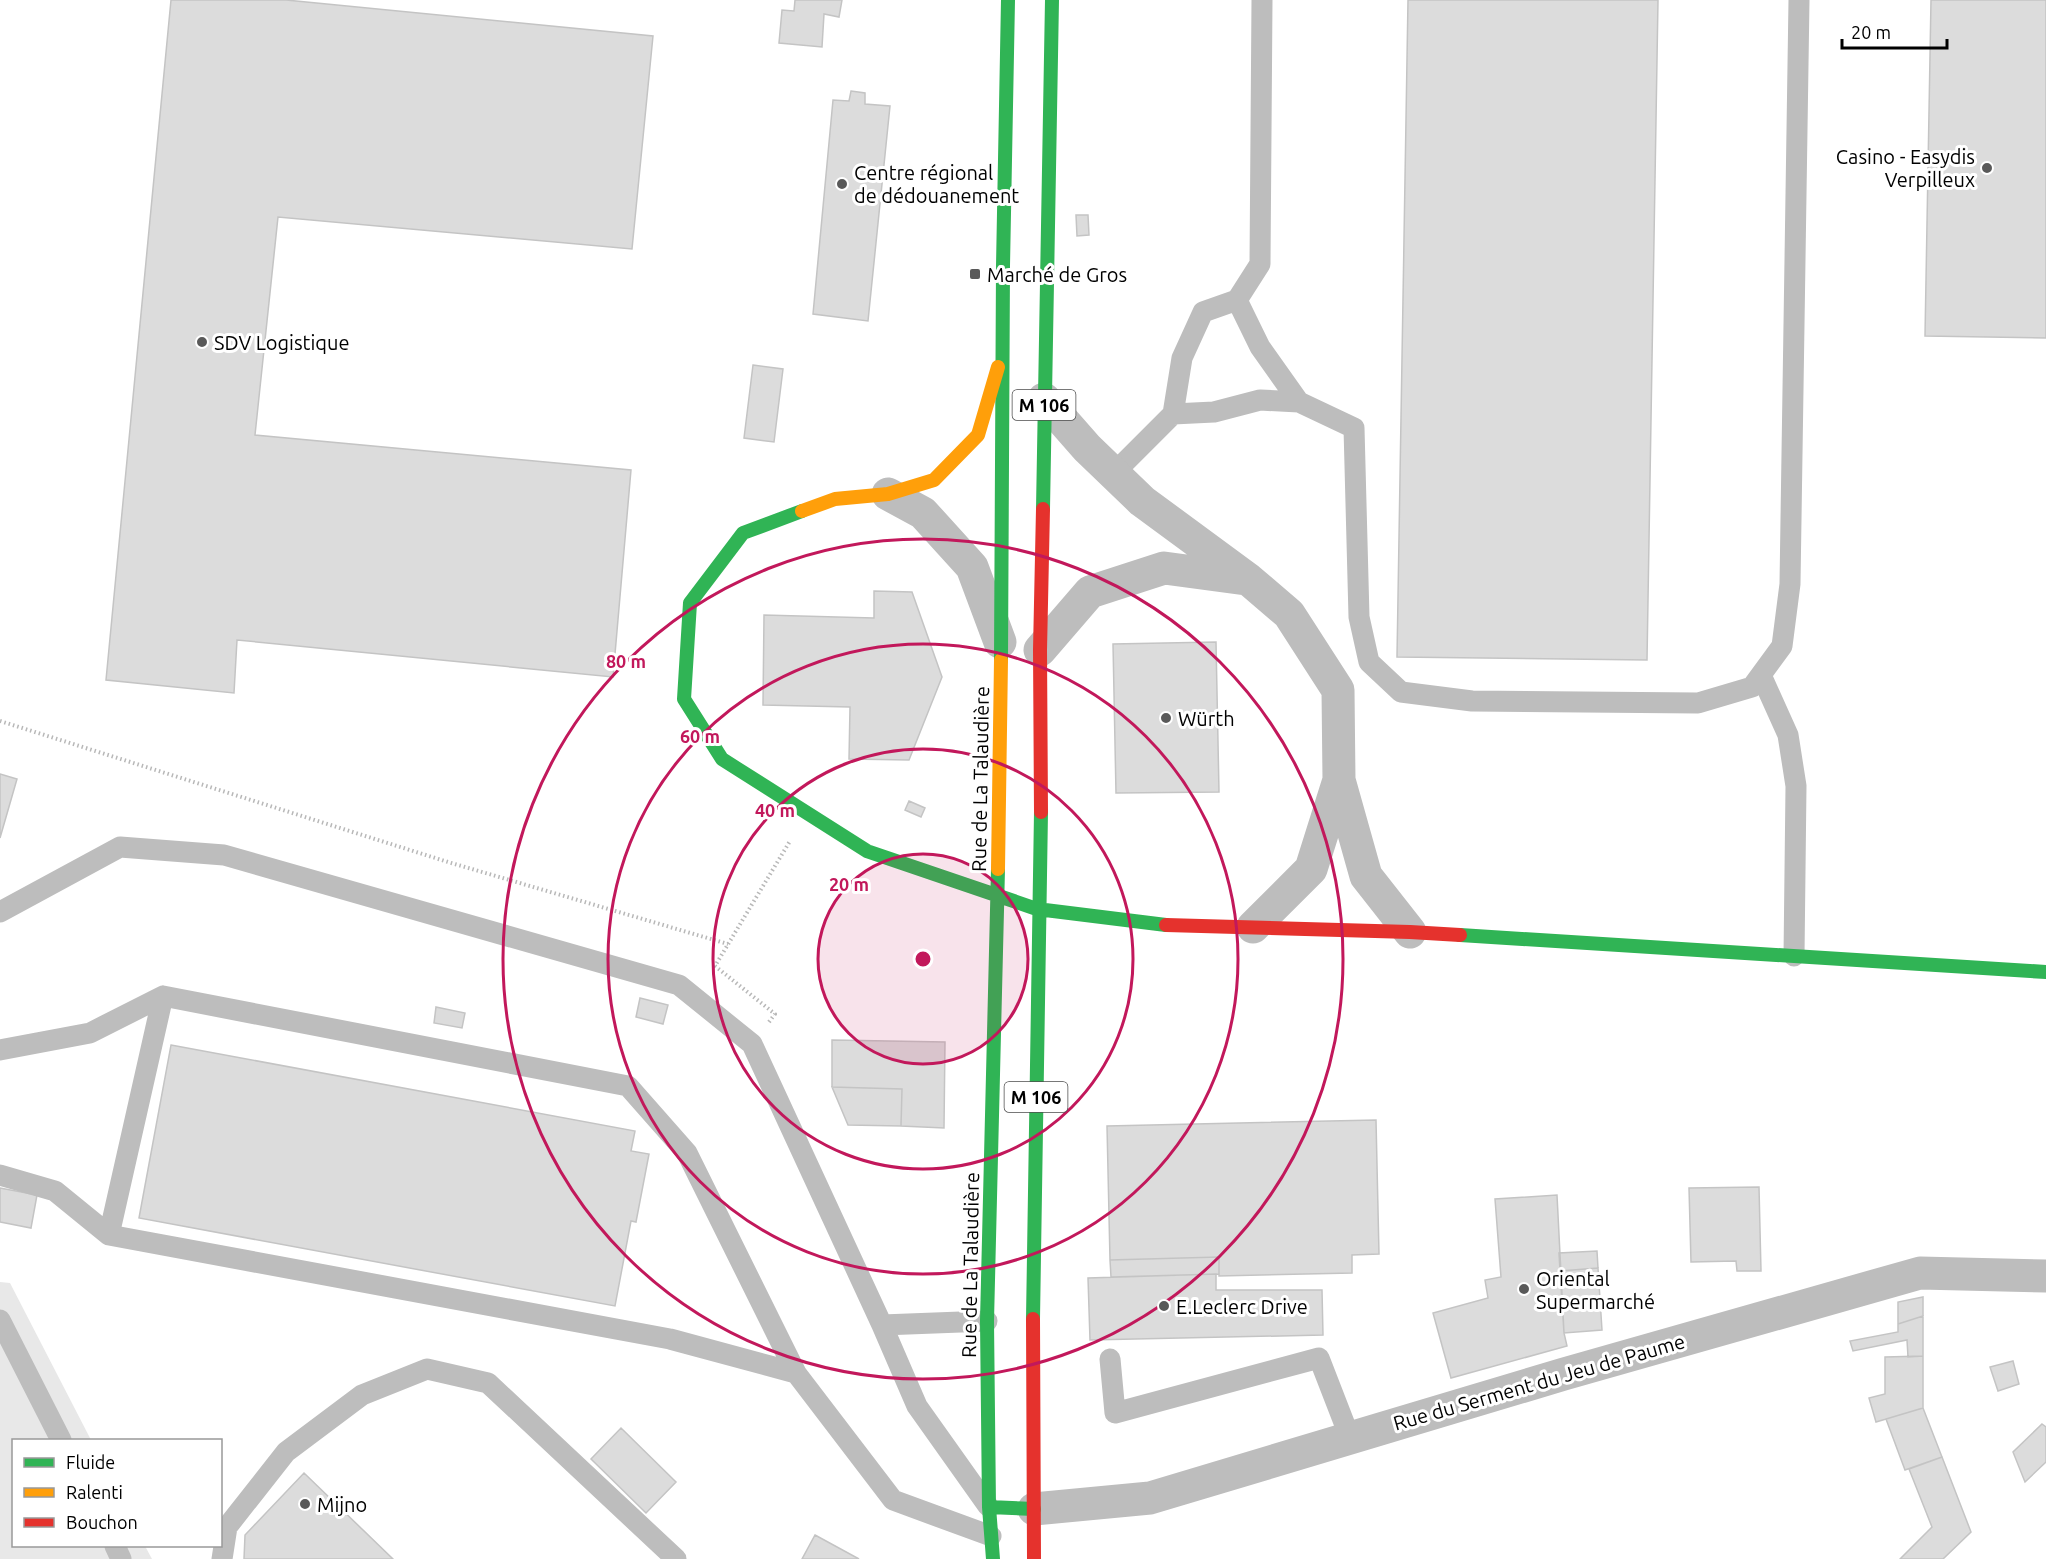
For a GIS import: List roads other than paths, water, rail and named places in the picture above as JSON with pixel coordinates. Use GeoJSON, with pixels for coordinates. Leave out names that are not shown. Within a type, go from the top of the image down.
{"type":"FeatureCollection","features":[{"type":"Feature","properties":{"kind":"main road","name":"Rue de La Talaudière"},"geometry":{"type":"LineString","coordinates":[[993,1559],[989,1507],[987,1321],[1000,791],[1003,266],[1008,0]]}},
{"type":"Feature","properties":{"kind":"main road","name":"M 106"},"geometry":{"type":"LineString","coordinates":[[1034,1559],[1032,1385],[1041,810],[1040,650],[1052,0]]}},
{"type":"Feature","properties":{"kind":"main road"},"geometry":{"type":"LineString","coordinates":[[1003,350],[978,435],[934,480],[888,494],[835,499],[742,533],[690,603],[684,699],[722,759],[867,851],[1037,909],[1159,925],[1410,932],[2046,972]]}},
{"type":"Feature","properties":{"kind":"main road"},"geometry":{"type":"LineString","coordinates":[[989,1507],[1034,1509]]}},
{"type":"Feature","properties":{"kind":"street"},"geometry":{"type":"LineString","coordinates":[[1044,399],[1087,448],[1142,501],[1248,579],[1289,614],[1338,690],[1339,780],[1366,876],[1410,932]]}},
{"type":"Feature","properties":{"kind":"street"},"geometry":{"type":"LineString","coordinates":[[888,494],[923,513],[972,567],[1002,647]]}},
{"type":"Feature","properties":{"kind":"street"},"geometry":{"type":"LineString","coordinates":[[1040,650],[1090,592],[1164,568],[1248,579]]}},
{"type":"Feature","properties":{"kind":"street"},"geometry":{"type":"LineString","coordinates":[[1253,927],[1311,869],[1339,780]]}},
{"type":"Feature","properties":{"kind":"street","name":"Rue du Serment du Jeu de Paume"},"geometry":{"type":"LineString","coordinates":[[1034,1509],[1150,1498],[1575,1371],[1920,1273],[2046,1276]]}},
{"type":"Feature","properties":{"kind":"lane"},"geometry":{"type":"LineString","coordinates":[[1113,474],[1173,414],[1182,358],[1203,312],[1237,300],[1260,264],[1262,0]]}},
{"type":"Feature","properties":{"kind":"lane"},"geometry":{"type":"LineString","coordinates":[[1173,414],[1214,412],[1260,400],[1299,402],[1354,428],[1359,617],[1369,662],[1401,693],[1472,701],[1698,703],[1752,687],[1782,646],[1790,585],[1799,0]]}},
{"type":"Feature","properties":{"kind":"lane"},"geometry":{"type":"LineString","coordinates":[[1237,300],[1260,347],[1299,402]]}},
{"type":"Feature","properties":{"kind":"lane"},"geometry":{"type":"LineString","coordinates":[[1761,675],[1788,735],[1796,786],[1794,956]]}},
{"type":"Feature","properties":{"kind":"lane"},"geometry":{"type":"LineString","coordinates":[[0,912],[120,847],[224,855],[679,985],[752,1044],[882,1325],[916,1406],[989,1507]]}},
{"type":"Feature","properties":{"kind":"lane"},"geometry":{"type":"LineString","coordinates":[[0,1050],[90,1033],[163,996],[628,1086],[687,1153],[796,1373],[893,1500],[991,1536]]}},
{"type":"Feature","properties":{"kind":"lane"},"geometry":{"type":"LineString","coordinates":[[109,1235],[163,996]]}},
{"type":"Feature","properties":{"kind":"lane"},"geometry":{"type":"LineString","coordinates":[[0,1175],[55,1191],[109,1235],[670,1340],[796,1373]]}},
{"type":"Feature","properties":{"kind":"lane"},"geometry":{"type":"LineString","coordinates":[[0,1320],[60,1439]]}},
{"type":"Feature","properties":{"kind":"lane"},"geometry":{"type":"LineString","coordinates":[[882,1325],[987,1321]]}},
{"type":"Feature","properties":{"kind":"lane"},"geometry":{"type":"LineString","coordinates":[[1110,1359],[1115,1413],[1319,1358],[1350,1438]]}},
{"type":"Feature","properties":{"kind":"lane"},"geometry":{"type":"LineString","coordinates":[[222,1559],[226,1527],[286,1452],[363,1395],[427,1369],[488,1383],[676,1559]]}},
{"type":"Feature","properties":{"kind":"place","name":"Casino - Easydis Verpilleux"},"geometry":{"type":"Point","coordinates":[1987,168]}},
{"type":"Feature","properties":{"kind":"place","name":"Centre régional de dédouanement"},"geometry":{"type":"Point","coordinates":[842,184]}},
{"type":"Feature","properties":{"kind":"place","name":"Marché de Gros"},"geometry":{"type":"Point","coordinates":[975,274]}},
{"type":"Feature","properties":{"kind":"place","name":"SDV Logistique"},"geometry":{"type":"Point","coordinates":[202,342]}},
{"type":"Feature","properties":{"kind":"place","name":"Würth"},"geometry":{"type":"Point","coordinates":[1166,718]}},
{"type":"Feature","properties":{"kind":"place","name":"Oriental Supermarché"},"geometry":{"type":"Point","coordinates":[1524,1289]}},
{"type":"Feature","properties":{"kind":"place","name":"E.Leclerc Drive"},"geometry":{"type":"Point","coordinates":[1164,1306]}},
{"type":"Feature","properties":{"kind":"place","name":"Mijno"},"geometry":{"type":"Point","coordinates":[305,1504]}}]}
